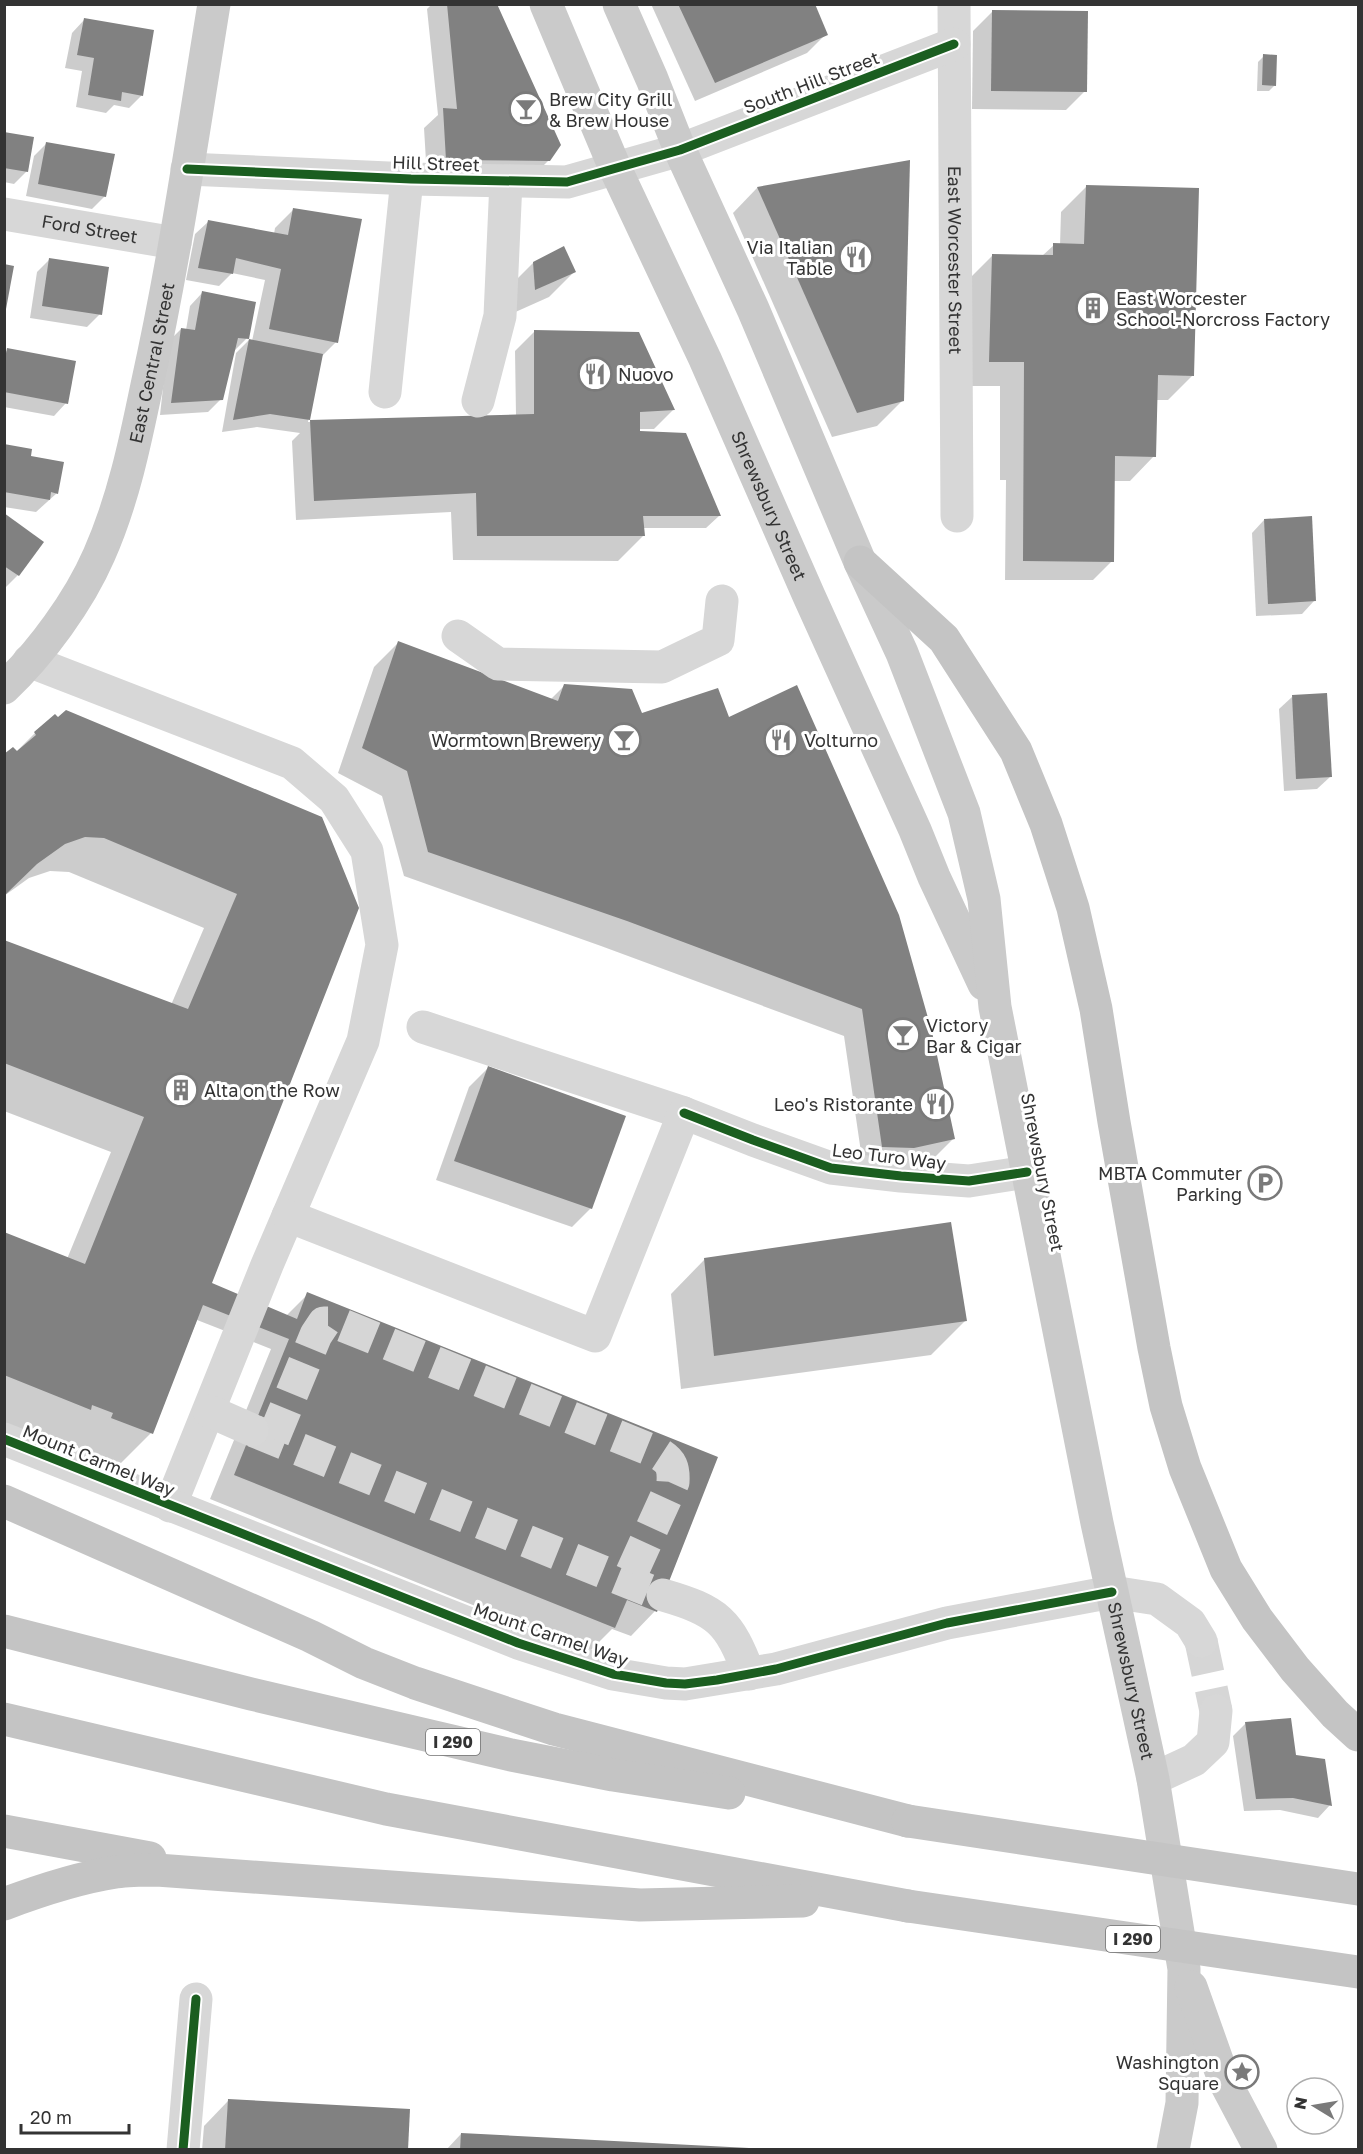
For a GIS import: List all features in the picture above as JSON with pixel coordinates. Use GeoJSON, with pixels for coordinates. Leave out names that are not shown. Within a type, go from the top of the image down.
{"type":"FeatureCollection","features":[{"type":"Feature","properties":{"kind":"highway"},"geometry":{"type":"LineString","coordinates":[[860,562],[944,639],[1013,746],[1046,824],[1073,908],[1096,1010],[1166,1406],[1185,1468],[1226,1569],[1257,1619],[1294,1669],[1359,1735]]}},
{"type":"Feature","properties":{"kind":"highway"},"geometry":{"type":"LineString","coordinates":[[4,1501],[310,1636],[364,1663],[415,1683],[554,1729],[908,1821]]}},
{"type":"Feature","properties":{"kind":"highway","name":"I 290"},"geometry":{"type":"LineString","coordinates":[[4,1631],[251,1694],[511,1755],[613,1775],[1359,1890]]}},
{"type":"Feature","properties":{"kind":"highway","name":"I 290"},"geometry":{"type":"LineString","coordinates":[[4,1719],[386,1809],[908,1906],[1359,1972]]}},
{"type":"Feature","properties":{"kind":"highway"},"geometry":{"type":"LineString","coordinates":[[4,1832],[239,1874]]}},
{"type":"Feature","properties":{"kind":"highway"},"geometry":{"type":"LineString","coordinates":[[4,1904],[77,1880],[117,1872],[157,1870],[239,1874],[640,1905],[804,1901],[908,1906]]}},
{"type":"Feature","properties":{"kind":"main road","name":"East Central Street"},"geometry":{"type":"LineString","coordinates":[[4,688],[29,661],[82,587],[98,558],[117,509],[130,464],[163,313],[214,4]]}},
{"type":"Feature","properties":{"kind":"main road","name":"Shrewsbury Street"},"geometry":{"type":"LineString","coordinates":[[546,4],[615,168],[705,359],[808,596],[995,1007]]}},
{"type":"Feature","properties":{"kind":"main road","name":"Shrewsbury Street"},"geometry":{"type":"LineString","coordinates":[[619,4],[680,150],[753,309],[860,562],[902,652],[964,813],[984,899],[995,1007],[1112,1592],[1153,1779],[1184,1969],[1182,2103],[1173,2150]]}},
{"type":"Feature","properties":{"kind":"main road","name":"Shrewsbury Street"},"geometry":{"type":"LineString","coordinates":[[1184,1969],[1224,2080],[1261,2150]]}},
{"type":"Feature","properties":{"kind":"street","name":"East Worcester Street"},"geometry":{"type":"LineString","coordinates":[[954,4],[957,516]]}},
{"type":"Feature","properties":{"kind":"street","name":"South Hill Street"},"geometry":{"type":"LineString","coordinates":[[680,150],[954,44]]}},
{"type":"Feature","properties":{"kind":"street","name":"Hill Street"},"geometry":{"type":"LineString","coordinates":[[187,169],[407,179],[567,182],[680,150]]}},
{"type":"Feature","properties":{"kind":"street"},"geometry":{"type":"LineString","coordinates":[[386,392],[407,179]]}},
{"type":"Feature","properties":{"kind":"street"},"geometry":{"type":"LineString","coordinates":[[478,401],[500,316],[506,181]]}},
{"type":"Feature","properties":{"kind":"street","name":"Ford Street"},"geometry":{"type":"LineString","coordinates":[[4,214],[175,243]]}},
{"type":"Feature","properties":{"kind":"street"},"geometry":{"type":"LineString","coordinates":[[458,636],[498,664],[662,667],[718,640],[722,601]]}},
{"type":"Feature","properties":{"kind":"street"},"geometry":{"type":"LineString","coordinates":[[29,661],[66,678],[292,763],[334,799],[367,851],[382,945],[363,1041],[288,1216],[170,1506]]}},
{"type":"Feature","properties":{"kind":"street","name":"Leo Turo Way"},"geometry":{"type":"LineString","coordinates":[[423,1026],[684,1113],[831,1168],[969,1181],[1027,1172]]}},
{"type":"Feature","properties":{"kind":"street"},"geometry":{"type":"LineString","coordinates":[[288,1216],[595,1336],[684,1113]]}},
{"type":"Feature","properties":{"kind":"street"},"geometry":{"type":"LineString","coordinates":[[209,1411],[252,1430]]}},
{"type":"Feature","properties":{"kind":"street","name":"Mount Carmel Way"},"geometry":{"type":"LineString","coordinates":[[4,1439],[518,1643],[631,1678],[676,1683],[707,1681],[749,1674],[776,1669],[947,1623],[1112,1592],[1157,1599],[1190,1623],[1201,1641]]}},
{"type":"Feature","properties":{"kind":"street"},"geometry":{"type":"LineString","coordinates":[[663,1596],[700,1609],[724,1624],[738,1645],[749,1674]]}},
{"type":"Feature","properties":{"kind":"street"},"geometry":{"type":"LineString","coordinates":[[1153,1779],[1194,1760],[1213,1742],[1216,1711]]}},
{"type":"Feature","properties":{"kind":"street"},"geometry":{"type":"LineString","coordinates":[[183,2150],[196,2000]]}},
{"type":"Feature","properties":{"kind":"building"},"geometry":{"type":"Polygon","coordinates":[[[447,4],[497,4],[561,145],[550,161],[446,160],[443,108],[457,109],[447,4]]]}},
{"type":"Feature","properties":{"kind":"building"},"geometry":{"type":"Polygon","coordinates":[[[678,4],[815,4],[828,35],[715,83],[678,4]]]}},
{"type":"Feature","properties":{"kind":"building"},"geometry":{"type":"Polygon","coordinates":[[[992,10],[1088,11],[1087,92],[991,91],[992,10]]]}},
{"type":"Feature","properties":{"kind":"building"},"geometry":{"type":"Polygon","coordinates":[[[84,18],[154,30],[143,96],[122,92],[121,101],[88,95],[94,58],[77,55],[84,18]]]}},
{"type":"Feature","properties":{"kind":"building"},"geometry":{"type":"Polygon","coordinates":[[[1263,54],[1277,55],[1276,86],[1262,85],[1263,54]]]}},
{"type":"Feature","properties":{"kind":"building"},"geometry":{"type":"Polygon","coordinates":[[[4,132],[34,137],[28,172],[4,168],[4,132]]]}},
{"type":"Feature","properties":{"kind":"building"},"geometry":{"type":"Polygon","coordinates":[[[46,142],[115,154],[106,197],[38,184],[46,142]]]}},
{"type":"Feature","properties":{"kind":"building"},"geometry":{"type":"Polygon","coordinates":[[[910,160],[904,401],[857,413],[757,187],[910,160]]]}},
{"type":"Feature","properties":{"kind":"building","name":"East Worcester School-Norcross Factory"},"geometry":{"type":"Polygon","coordinates":[[[1086,185],[1199,188],[1194,376],[1158,375],[1156,457],[1115,456],[1114,562],[1023,561],[1024,362],[989,362],[992,254],[1053,255],[1053,243],[1084,244],[1086,185]]]}},
{"type":"Feature","properties":{"kind":"building"},"geometry":{"type":"Polygon","coordinates":[[[293,208],[362,219],[338,343],[269,329],[281,269],[236,258],[233,274],[198,268],[208,220],[288,235],[293,208]]]}},
{"type":"Feature","properties":{"kind":"building"},"geometry":{"type":"Polygon","coordinates":[[[564,246],[576,272],[535,290],[533,262],[564,246]]]}},
{"type":"Feature","properties":{"kind":"building"},"geometry":{"type":"Polygon","coordinates":[[[49,258],[109,267],[102,315],[42,306],[49,258]]]}},
{"type":"Feature","properties":{"kind":"building"},"geometry":{"type":"Polygon","coordinates":[[[4,264],[14,266],[6,309],[4,309],[4,264]]]}},
{"type":"Feature","properties":{"kind":"building"},"geometry":{"type":"Polygon","coordinates":[[[202,291],[256,302],[249,339],[238,338],[223,400],[171,403],[181,328],[195,330],[202,291]]]}},
{"type":"Feature","properties":{"kind":"building"},"geometry":{"type":"Polygon","coordinates":[[[534,330],[639,332],[675,410],[640,412],[640,431],[686,433],[721,516],[643,516],[645,536],[477,536],[476,493],[314,501],[310,420],[534,414],[534,330]]]}},
{"type":"Feature","properties":{"kind":"building"},"geometry":{"type":"Polygon","coordinates":[[[249,339],[323,354],[310,420],[270,414],[233,420],[249,339]]]}},
{"type":"Feature","properties":{"kind":"building"},"geometry":{"type":"Polygon","coordinates":[[[7,348],[76,361],[68,404],[4,392],[4,364],[7,348]]]}},
{"type":"Feature","properties":{"kind":"building"},"geometry":{"type":"Polygon","coordinates":[[[4,444],[32,449],[31,456],[64,462],[58,494],[51,492],[50,500],[4,492],[4,444]]]}},
{"type":"Feature","properties":{"kind":"building"},"geometry":{"type":"Polygon","coordinates":[[[4,513],[44,542],[19,576],[4,566],[4,513]]]}},
{"type":"Feature","properties":{"kind":"building"},"geometry":{"type":"Polygon","coordinates":[[[1312,516],[1316,601],[1268,604],[1264,519],[1312,516]]]}},
{"type":"Feature","properties":{"kind":"building"},"geometry":{"type":"Polygon","coordinates":[[[398,641],[558,701],[564,684],[632,689],[642,713],[718,688],[729,717],[797,685],[899,915],[932,1032],[955,1139],[914,1148],[882,1147],[862,1009],[627,921],[428,852],[407,771],[362,748],[398,641]]]}},
{"type":"Feature","properties":{"kind":"building"},"geometry":{"type":"Polygon","coordinates":[[[1327,693],[1332,777],[1296,779],[1292,695],[1327,693]]]}},
{"type":"Feature","properties":{"kind":"building","name":"Alta on the Row"},"geometry":{"type":"Polygon","coordinates":[[[66,710],[322,817],[359,908],[212,1283],[297,1319],[307,1292],[718,1457],[657,1612],[627,1600],[615,1628],[234,1475],[289,1339],[203,1305],[153,1434],[111,1418],[113,1413],[92,1405],[91,1410],[4,1375],[4,1232],[85,1264],[144,1117],[4,1063],[4,940],[188,1009],[237,894],[104,838],[85,837],[65,844],[37,864],[4,896],[4,754],[13,747],[17,751],[55,714],[58,717],[66,710]]]}},
{"type":"Feature","properties":{"kind":"building"},"geometry":{"type":"Polygon","coordinates":[[[488,1066],[626,1116],[592,1209],[454,1161],[488,1066]]]}},
{"type":"Feature","properties":{"kind":"building"},"geometry":{"type":"Polygon","coordinates":[[[951,1222],[967,1321],[714,1356],[704,1258],[951,1222]]]}},
{"type":"Feature","properties":{"kind":"building"},"geometry":{"type":"Polygon","coordinates":[[[1291,1718],[1296,1755],[1325,1759],[1332,1806],[1293,1798],[1256,1799],[1245,1722],[1291,1718]]]}},
{"type":"Feature","properties":{"kind":"building"},"geometry":{"type":"Polygon","coordinates":[[[228,2099],[410,2109],[408,2150],[225,2150],[228,2099]]]}},
{"type":"Feature","properties":{"kind":"building"},"geometry":{"type":"Polygon","coordinates":[[[461,2133],[749,2148],[749,2150],[460,2150],[461,2133]]]}},
{"type":"Feature","properties":{"kind":"tunnel"},"geometry":{"type":"LineString","coordinates":[[273,1439],[316,1335],[324,1323],[337,1323],[656,1452],[665,1458],[672,1467],[673,1482],[628,1581]]}},
{"type":"Feature","properties":{"kind":"tunnel"},"geometry":{"type":"LineString","coordinates":[[254,1431],[648,1590]]}},
{"type":"Feature","properties":{"kind":"tunnel"},"geometry":{"type":"LineString","coordinates":[[1201,1641],[1216,1711]]}},
{"type":"Feature","properties":{"kind":"cycle path"},"geometry":{"type":"LineString","coordinates":[[187,169],[411,179],[567,182],[680,150],[954,44]]}},
{"type":"Feature","properties":{"kind":"cycle path"},"geometry":{"type":"LineString","coordinates":[[684,1113],[831,1168],[969,1181],[1027,1172]]}},
{"type":"Feature","properties":{"kind":"cycle path"},"geometry":{"type":"LineString","coordinates":[[4,1439],[518,1643],[613,1674],[666,1683],[685,1684],[717,1680],[776,1669],[947,1623],[1112,1592]]}},
{"type":"Feature","properties":{"kind":"cycle path"},"geometry":{"type":"LineString","coordinates":[[183,2150],[196,1999]]}},
{"type":"Feature","properties":{"kind":"place","name":"Brew City Grill & Brew House"},"geometry":{"type":"Point","coordinates":[526,109]}},
{"type":"Feature","properties":{"kind":"place","name":"Via Italian Table"},"geometry":{"type":"Point","coordinates":[856,257]}},
{"type":"Feature","properties":{"kind":"place","name":"East Worcester School-Norcross Factory"},"geometry":{"type":"Point","coordinates":[1093,308]}},
{"type":"Feature","properties":{"kind":"place","name":"Nuovo"},"geometry":{"type":"Point","coordinates":[595,374]}},
{"type":"Feature","properties":{"kind":"place","name":"Wormtown Brewery"},"geometry":{"type":"Point","coordinates":[624,740]}},
{"type":"Feature","properties":{"kind":"place","name":"Volturno"},"geometry":{"type":"Point","coordinates":[781,740]}},
{"type":"Feature","properties":{"kind":"place","name":"Victory Bar & Cigar"},"geometry":{"type":"Point","coordinates":[903,1035]}},
{"type":"Feature","properties":{"kind":"place","name":"Alta on the Row"},"geometry":{"type":"Point","coordinates":[181,1090]}},
{"type":"Feature","properties":{"kind":"place","name":"Leo's Ristorante"},"geometry":{"type":"Point","coordinates":[936,1104]}},
{"type":"Feature","properties":{"kind":"place","name":"MBTA Commuter Parking"},"geometry":{"type":"Point","coordinates":[1265,1183]}},
{"type":"Feature","properties":{"kind":"place","name":"Washington Square"},"geometry":{"type":"Point","coordinates":[1242,2072]}}]}
